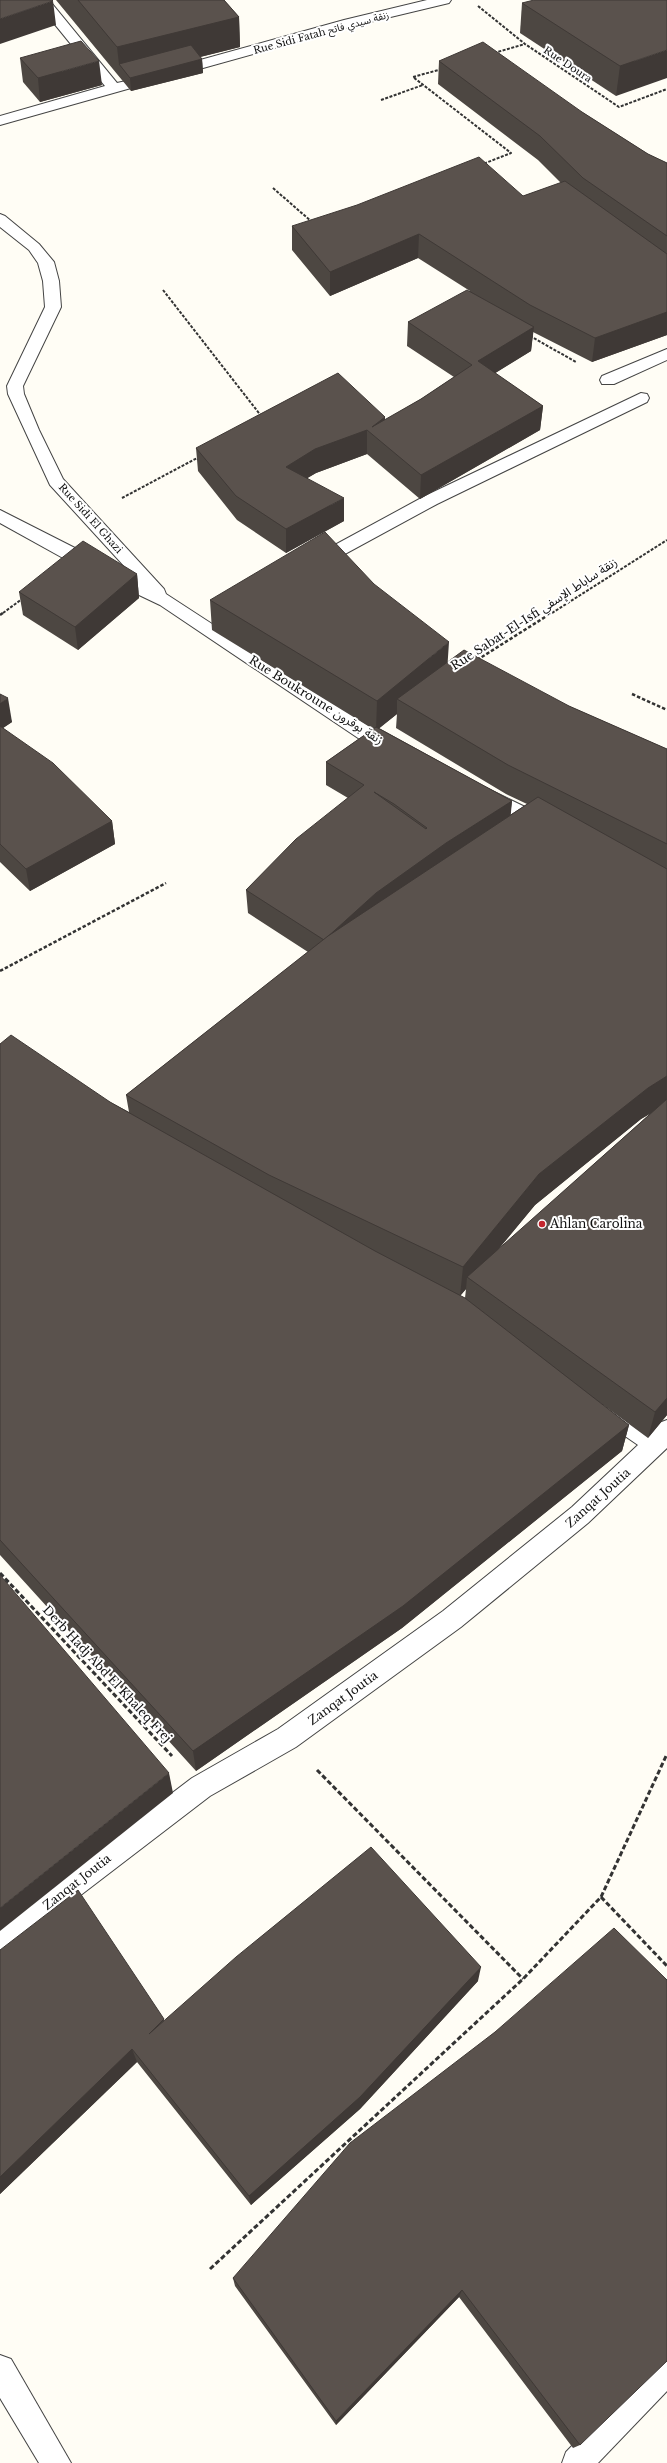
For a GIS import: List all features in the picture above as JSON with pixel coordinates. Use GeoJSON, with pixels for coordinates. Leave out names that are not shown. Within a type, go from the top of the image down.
{"type":"FeatureCollection","features":[{"type":"Feature","properties":{"kind":"street"},"geometry":{"type":"LineString","coordinates":[[0,121],[120,86],[42,0]]}},
{"type":"Feature","properties":{"kind":"street","name":"Rue Sidi Fatah زنقة سيدي فاتح"},"geometry":{"type":"LineString","coordinates":[[198,65],[349,23],[444,0]]}},
{"type":"Feature","properties":{"kind":"street","name":"Rue Sidi El Ghazi"},"geometry":{"type":"LineString","coordinates":[[0,219],[34,248],[46,262],[51,281],[53,307],[18,376],[15,386],[16,394],[56,481],[166,601]]}},
{"type":"Feature","properties":{"kind":"street"},"geometry":{"type":"LineString","coordinates":[[608,380],[667,354]]}},
{"type":"Feature","properties":{"kind":"street"},"geometry":{"type":"LineString","coordinates":[[298,573],[431,500],[642,398],[608,380]]}},
{"type":"Feature","properties":{"kind":"street"},"geometry":{"type":"LineString","coordinates":[[0,516],[78,559],[166,601]]}},
{"type":"Feature","properties":{"kind":"street","name":"Rue Boukroune زنقة بوقرون"},"geometry":{"type":"LineString","coordinates":[[166,601],[210,624],[377,741],[407,754]]}},
{"type":"Feature","properties":{"kind":"street"},"geometry":{"type":"LineString","coordinates":[[470,787],[562,833]]}},
{"type":"Feature","properties":{"kind":"street"},"geometry":{"type":"LineString","coordinates":[[507,830],[526,816]]}},
{"type":"Feature","properties":{"kind":"street"},"geometry":{"type":"LineString","coordinates":[[590,1400],[662,1437]]}},
{"type":"Feature","properties":{"kind":"street","name":"Zanqat Joutia"},"geometry":{"type":"LineString","coordinates":[[0,1941],[201,1787],[287,1738],[452,1619],[580,1515],[662,1437]]}},
{"type":"Feature","properties":{"kind":"street"},"geometry":{"type":"LineString","coordinates":[[0,2370],[56,2463]]}},
{"type":"Feature","properties":{"kind":"street"},"geometry":{"type":"LineString","coordinates":[[577,2463],[667,2370]]}},
{"type":"Feature","properties":{"kind":"path","name":"Rue Doura"},"geometry":{"type":"LineString","coordinates":[[475,4],[525,44],[619,107],[667,89]]}},
{"type":"Feature","properties":{"kind":"path"},"geometry":{"type":"LineString","coordinates":[[488,55],[525,44]]}},
{"type":"Feature","properties":{"kind":"path"},"geometry":{"type":"LineString","coordinates":[[443,68],[414,77],[511,153],[477,166]]}},
{"type":"Feature","properties":{"kind":"path"},"geometry":{"type":"LineString","coordinates":[[381,100],[423,85]]}},
{"type":"Feature","properties":{"kind":"path"},"geometry":{"type":"LineString","coordinates":[[274,188],[313,222]]}},
{"type":"Feature","properties":{"kind":"path"},"geometry":{"type":"LineString","coordinates":[[163,290],[266,421]]}},
{"type":"Feature","properties":{"kind":"path"},"geometry":{"type":"LineString","coordinates":[[527,335],[608,380]]}},
{"type":"Feature","properties":{"kind":"path"},"geometry":{"type":"LineString","coordinates":[[88,516],[204,454]]}},
{"type":"Feature","properties":{"kind":"path","name":"Rue Sabat-El-Isfi زنقة ساباط الإسفي"},"geometry":{"type":"LineString","coordinates":[[472,663],[667,540]]}},
{"type":"Feature","properties":{"kind":"path"},"geometry":{"type":"LineString","coordinates":[[632,694],[667,710]]}},
{"type":"Feature","properties":{"kind":"path"},"geometry":{"type":"LineString","coordinates":[[0,971],[166,883]]}},
{"type":"Feature","properties":{"kind":"path","name":"Derb Hadj Abd El Khaleq Frej"},"geometry":{"type":"LineString","coordinates":[[0,1573],[201,1787]]}},
{"type":"Feature","properties":{"kind":"path"},"geometry":{"type":"LineString","coordinates":[[287,1738],[523,1979]]}},
{"type":"Feature","properties":{"kind":"path"},"geometry":{"type":"LineString","coordinates":[[210,2269],[523,1979],[601,1898],[667,1754]]}},
{"type":"Feature","properties":{"kind":"path"},"geometry":{"type":"LineString","coordinates":[[601,1898],[667,1966]]}},
{"type":"Feature","properties":{"kind":"building"},"geometry":{"type":"Polygon","coordinates":[[[0,0],[52,0],[53,1],[0,19],[0,0]]]}},
{"type":"Feature","properties":{"kind":"building"},"geometry":{"type":"Polygon","coordinates":[[[78,0],[224,0],[239,17],[117,47],[78,0]]]}},
{"type":"Feature","properties":{"kind":"building"},"geometry":{"type":"Polygon","coordinates":[[[534,0],[667,0],[667,50],[620,66],[522,3],[534,0]]]}},
{"type":"Feature","properties":{"kind":"building"},"geometry":{"type":"Polygon","coordinates":[[[81,41],[99,61],[38,78],[20,58],[81,41]]]}},
{"type":"Feature","properties":{"kind":"building"},"geometry":{"type":"Polygon","coordinates":[[[483,42],[582,112],[648,154],[667,163],[667,236],[583,178],[540,136],[439,61],[483,42]]]}},
{"type":"Feature","properties":{"kind":"building"},"geometry":{"type":"Polygon","coordinates":[[[191,45],[202,59],[130,78],[119,64],[191,45]]]}},
{"type":"Feature","properties":{"kind":"building"},"geometry":{"type":"Polygon","coordinates":[[[479,157],[523,196],[565,181],[667,254],[667,312],[595,338],[530,305],[419,234],[330,272],[292,226],[357,205],[479,157]]]}},
{"type":"Feature","properties":{"kind":"building"},"geometry":{"type":"Polygon","coordinates":[[[467,290],[534,327],[478,361],[543,406],[421,475],[367,430],[315,449],[286,467],[344,498],[286,529],[236,496],[196,448],[338,373],[385,417],[372,427],[421,399],[472,365],[408,322],[467,290]]]}},
{"type":"Feature","properties":{"kind":"building"},"geometry":{"type":"Polygon","coordinates":[[[325,532],[374,584],[449,642],[377,701],[210,600],[325,532]]]}},
{"type":"Feature","properties":{"kind":"building"},"geometry":{"type":"Polygon","coordinates":[[[83,541],[137,574],[75,627],[19,592],[83,541]]]}},
{"type":"Feature","properties":{"kind":"building"},"geometry":{"type":"Polygon","coordinates":[[[464,650],[569,706],[667,749],[667,844],[508,765],[397,699],[464,650]]]}},
{"type":"Feature","properties":{"kind":"building"},"geometry":{"type":"Polygon","coordinates":[[[0,694],[8,698],[0,704],[0,694]]]}},
{"type":"Feature","properties":{"kind":"building"},"geometry":{"type":"Polygon","coordinates":[[[0,726],[53,763],[112,821],[26,869],[0,844],[0,726]]]}},
{"type":"Feature","properties":{"kind":"building"},"geometry":{"type":"Polygon","coordinates":[[[376,727],[512,801],[446,843],[376,893],[324,940],[246,890],[296,839],[364,785],[326,762],[376,727]],[[374,792],[426,829],[427,828],[394,804],[374,792]]]}},
{"type":"Feature","properties":{"kind":"building"},"geometry":{"type":"Polygon","coordinates":[[[538,797],[667,869],[667,1076],[648,1088],[539,1174],[463,1267],[269,1175],[126,1095],[328,936],[538,797]]]}},
{"type":"Feature","properties":{"kind":"building"},"geometry":{"type":"Polygon","coordinates":[[[11,1035],[110,1102],[375,1251],[465,1298],[629,1425],[403,1606],[193,1751],[0,1540],[0,1044],[11,1035]]]}},
{"type":"Feature","properties":{"kind":"building"},"geometry":{"type":"Polygon","coordinates":[[[667,1099],[667,1398],[655,1412],[467,1277],[667,1099]]]}},
{"type":"Feature","properties":{"kind":"building"},"geometry":{"type":"Polygon","coordinates":[[[0,1575],[169,1773],[0,1908],[0,1575]]]}},
{"type":"Feature","properties":{"kind":"building"},"geometry":{"type":"Polygon","coordinates":[[[371,1847],[481,1967],[360,2097],[249,2196],[132,2049],[0,2177],[0,1950],[78,1890],[164,2019],[149,2034],[236,1957],[371,1847]]]}},
{"type":"Feature","properties":{"kind":"building"},"geometry":{"type":"Polygon","coordinates":[[[614,1928],[667,1980],[667,2361],[580,2445],[462,2290],[336,2421],[233,2278],[350,2143],[495,2032],[614,1928]]]}},
{"type":"Feature","properties":{"kind":"place","name":"Ahlan Carolina"},"geometry":{"type":"Point","coordinates":[542,1224]}}]}
